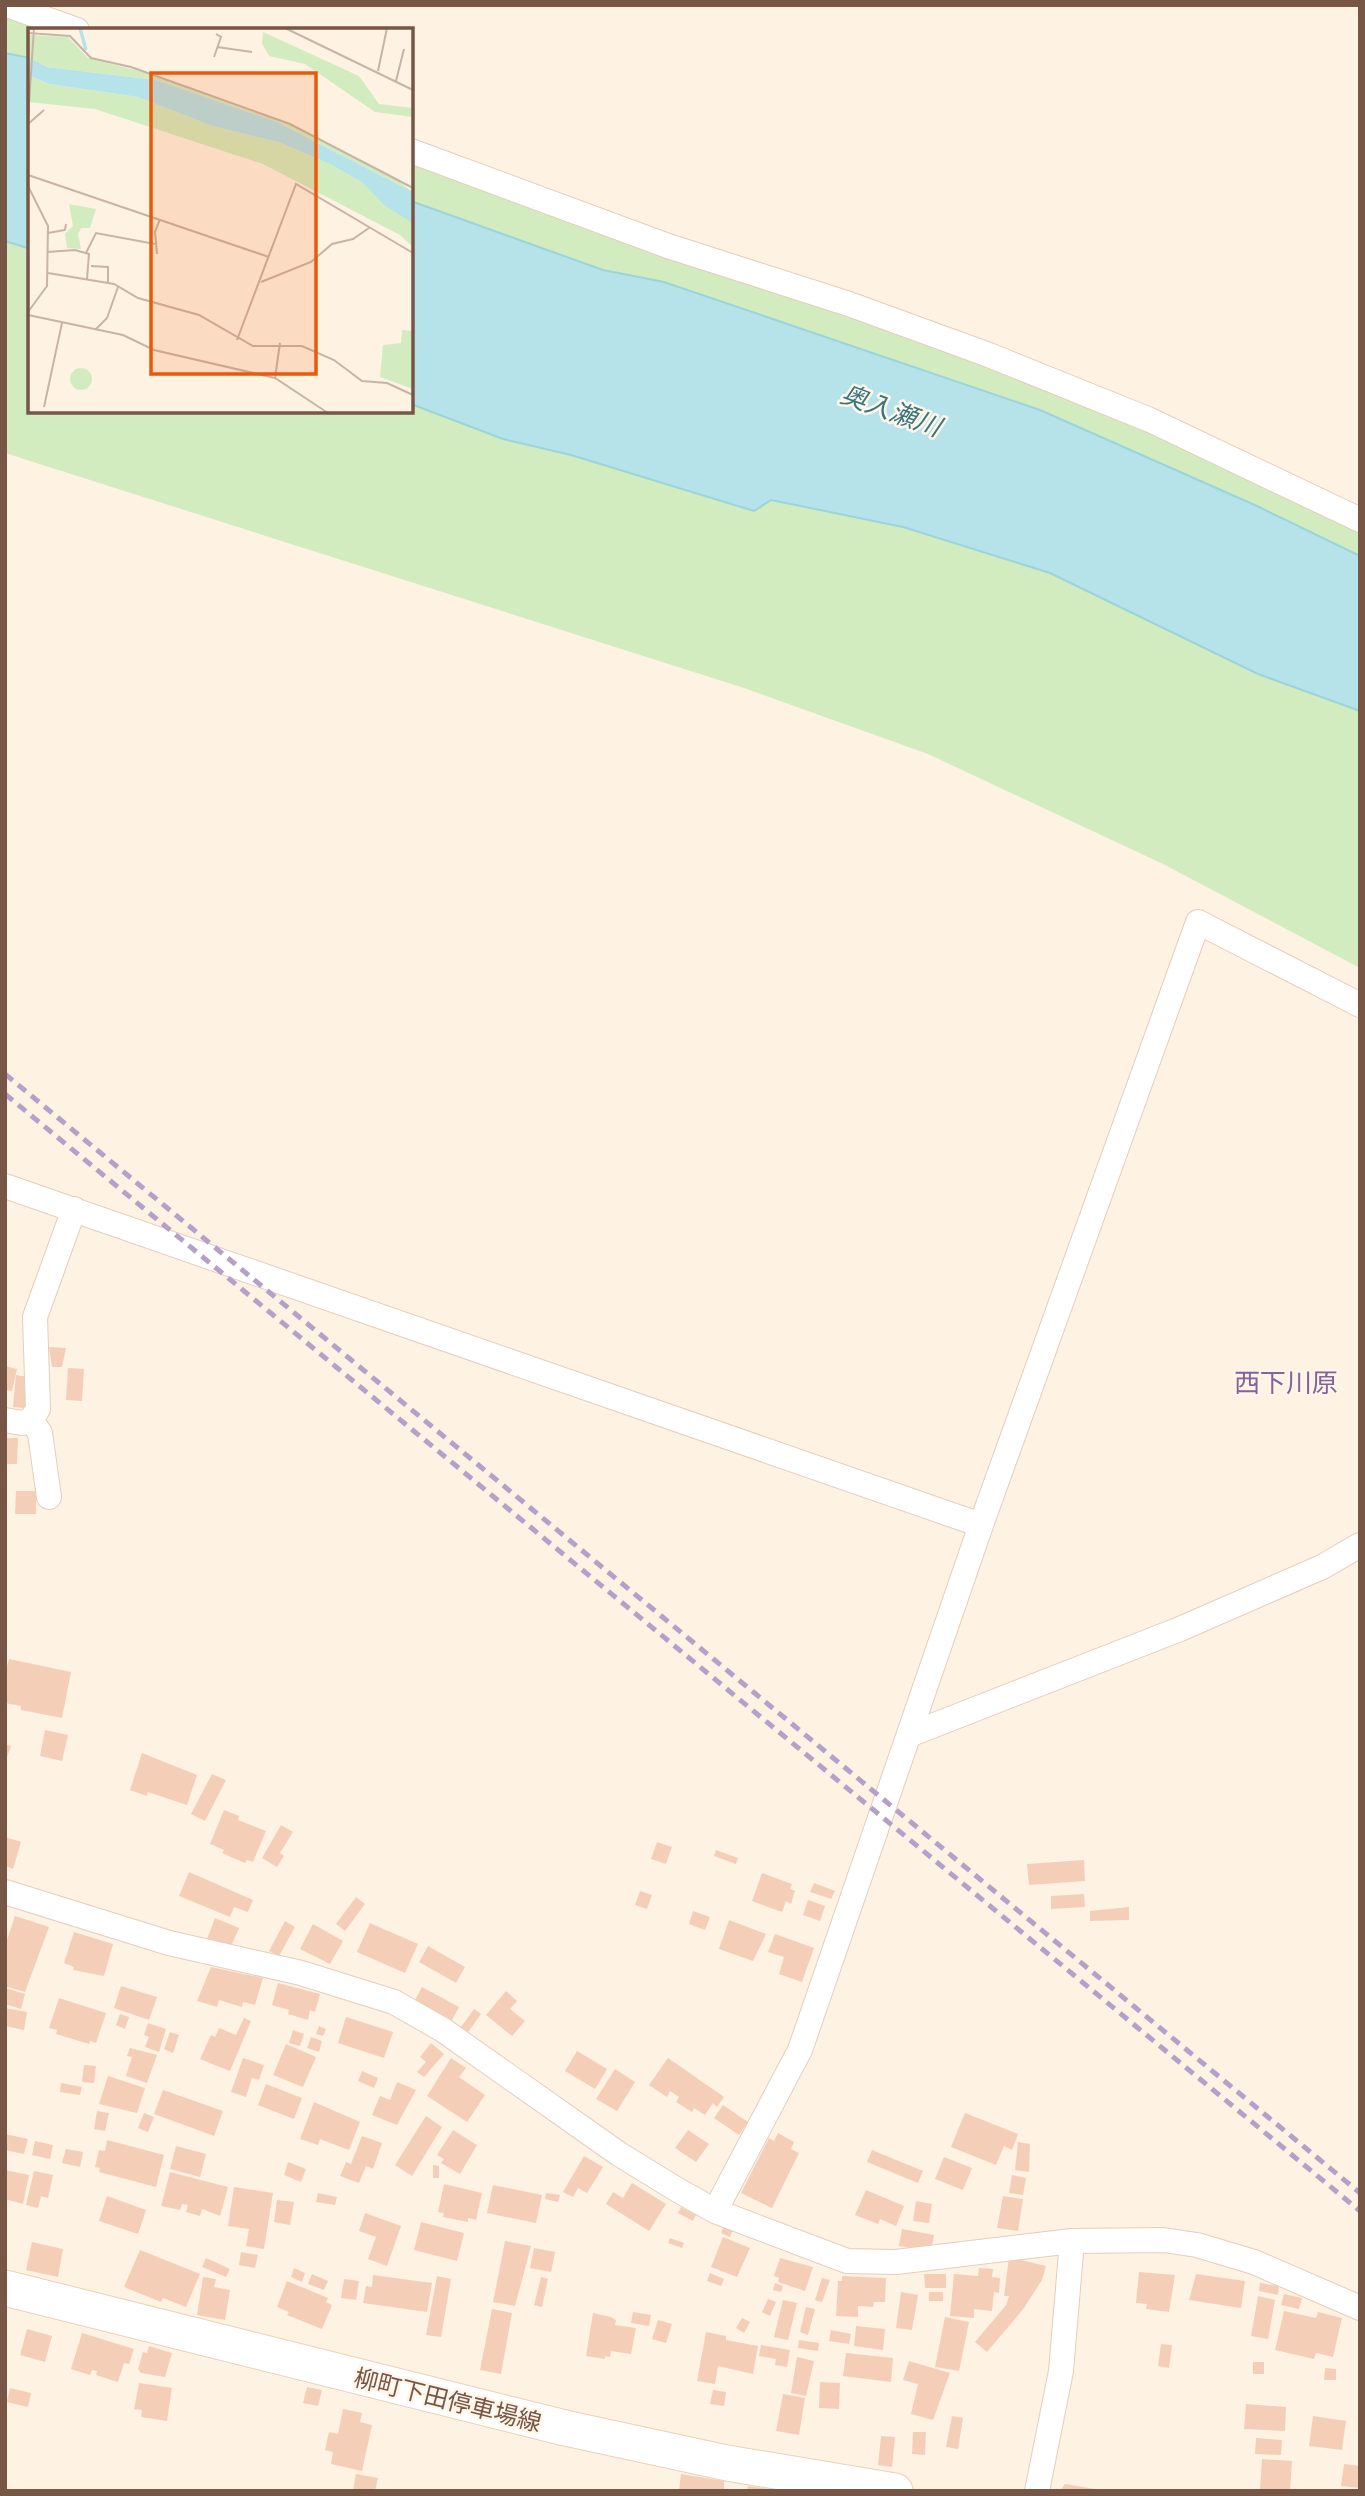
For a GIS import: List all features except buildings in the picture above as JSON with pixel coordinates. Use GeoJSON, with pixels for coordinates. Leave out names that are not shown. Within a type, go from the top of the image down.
{"type":"FeatureCollection","features":[{"type":"Feature","properties":{"kind":"main road","name":"柳町下田停車場線"},"geometry":{"type":"LineString","coordinates":[[5,2288],[565,2428],[727,2463],[895,2491]]}},
{"type":"Feature","properties":{"kind":"street"},"geometry":{"type":"LineString","coordinates":[[7,5],[71,28]]}},
{"type":"Feature","properties":{"kind":"street"},"geometry":{"type":"LineString","coordinates":[[413,152],[668,246],[849,304],[989,355],[1150,420],[1360,520]]}},
{"type":"Feature","properties":{"kind":"street"},"geometry":{"type":"LineString","coordinates":[[715,2211],[800,2050],[981,1525],[1198,922],[1360,1005]]}},
{"type":"Feature","properties":{"kind":"street"},"geometry":{"type":"LineString","coordinates":[[5,1186],[981,1525]]}},
{"type":"Feature","properties":{"kind":"street"},"geometry":{"type":"LineString","coordinates":[[5,1420],[22,1423],[31,1420],[38,1409],[35,1317],[74,1209]]}},
{"type":"Feature","properties":{"kind":"street"},"geometry":{"type":"LineString","coordinates":[[31,1420],[40,1433],[49,1496]]}},
{"type":"Feature","properties":{"kind":"street"},"geometry":{"type":"LineString","coordinates":[[909,1735],[1180,1629],[1322,1567],[1360,1545]]}},
{"type":"Feature","properties":{"kind":"street"},"geometry":{"type":"LineString","coordinates":[[5,1892],[169,1943],[301,1973],[394,2002],[497,2066],[620,2154],[715,2211],[847,2261],[934,2260],[987,2250],[1072,2241],[1131,2239],[1197,2245],[1255,2262],[1360,2308]]}},
{"type":"Feature","properties":{"kind":"street"},"geometry":{"type":"LineString","coordinates":[[1037,2491],[1061,2371],[1072,2241]]}},
{"type":"Feature","properties":{"kind":"green space"},"geometry":{"type":"Polygon","coordinates":[[[5,11],[52,28],[28,28],[28,58],[5,53],[5,11]]]}},
{"type":"Feature","properties":{"kind":"green space"},"geometry":{"type":"Polygon","coordinates":[[[413,159],[839,309],[1148,427],[1360,528],[1360,556],[1257,506],[1040,410],[664,282],[603,270],[413,202],[413,159]]]}},
{"type":"Feature","properties":{"kind":"green space"},"geometry":{"type":"Polygon","coordinates":[[[5,241],[28,248],[28,413],[413,413],[413,405],[503,439],[571,455],[754,511],[771,500],[903,527],[1050,573],[1258,674],[1360,711],[1360,968],[1163,864],[928,754],[744,688],[5,453],[5,241]]]}},
{"type":"Feature","properties":{"kind":"water"},"geometry":{"type":"Polygon","coordinates":[[[5,53],[28,58],[28,248],[5,241],[5,53]]]}},
{"type":"Feature","properties":{"kind":"water","name":"奥入瀬川"},"geometry":{"type":"Polygon","coordinates":[[[413,202],[603,270],[664,282],[1040,410],[1257,506],[1360,556],[1360,711],[1258,674],[1050,573],[903,527],[771,500],[754,511],[571,455],[503,439],[413,405],[413,202]]]}},
{"type":"Feature","properties":{"kind":"railway"},"geometry":{"type":"LineString","coordinates":[[5,1074],[1360,2193]]}},
{"type":"Feature","properties":{"kind":"railway"},"geometry":{"type":"LineString","coordinates":[[5,1094],[1360,2211]]}},
{"type":"Feature","properties":{"kind":"district","name":"西下川原"},"geometry":{"type":"Point","coordinates":[1286,1382]}}]}
